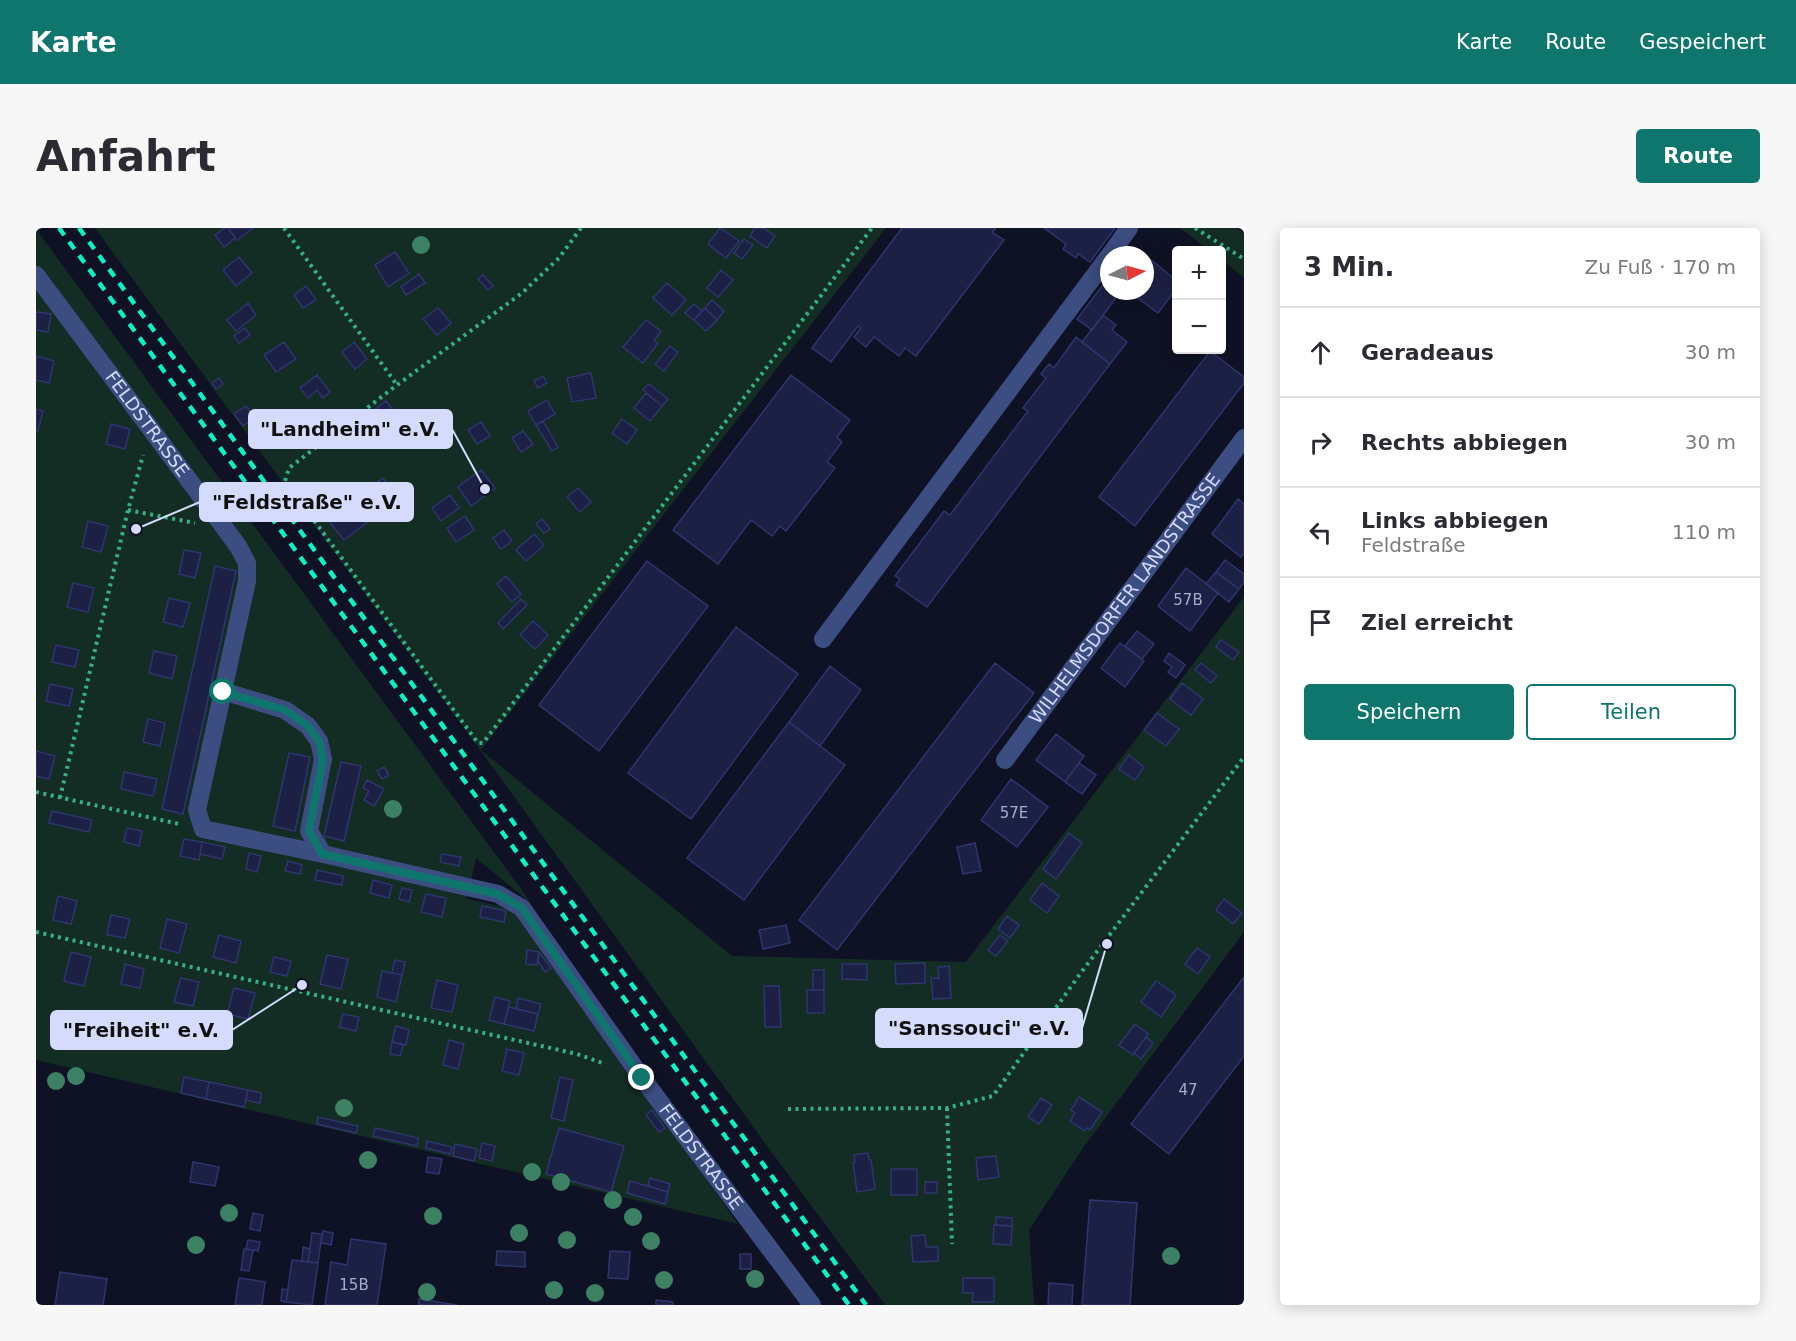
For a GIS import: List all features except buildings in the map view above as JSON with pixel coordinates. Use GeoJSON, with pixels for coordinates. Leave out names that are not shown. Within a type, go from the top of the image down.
{"type":"FeatureCollection","features":[{"type":"Feature","properties":{"kind":"lane"},"geometry":{"type":"LineString","coordinates":[[1116,246],[1129,228]]}},
{"type":"Feature","properties":{"kind":"lane"},"geometry":{"type":"LineString","coordinates":[[823,639],[1100,267]]}},
{"type":"Feature","properties":{"kind":"lane","name":"FELDSTRASSE"},"geometry":{"type":"LineString","coordinates":[[36,274],[238,546],[247,563],[247,581],[197,810],[203,829],[498,894],[522,908],[642,1078],[812,1305]]}},
{"type":"Feature","properties":{"kind":"lane","name":"WILHELMSDORFER LANDSTRASSE"},"geometry":{"type":"LineString","coordinates":[[1005,760],[1244,438]]}},
{"type":"Feature","properties":{"kind":"lane"},"geometry":{"type":"LineString","coordinates":[[223,692],[285,710],[308,726],[319,741],[323,759],[309,831],[322,854]]}},
{"type":"Feature","properties":{"kind":"path"},"geometry":{"type":"LineString","coordinates":[[284,228],[397,385]]}},
{"type":"Feature","properties":{"kind":"path"},"geometry":{"type":"LineString","coordinates":[[581,228],[559,258],[522,293],[289,468],[285,480],[478,743],[483,743],[872,228]]}},
{"type":"Feature","properties":{"kind":"path"},"geometry":{"type":"LineString","coordinates":[[1195,228],[1244,260]]}},
{"type":"Feature","properties":{"kind":"path"},"geometry":{"type":"LineString","coordinates":[[60,798],[128,510],[150,428]]}},
{"type":"Feature","properties":{"kind":"path"},"geometry":{"type":"LineString","coordinates":[[128,510],[226,530]]}},
{"type":"Feature","properties":{"kind":"path"},"geometry":{"type":"LineString","coordinates":[[788,1109],[947,1108],[993,1096],[1080,974],[1244,757]]}},
{"type":"Feature","properties":{"kind":"path"},"geometry":{"type":"LineString","coordinates":[[36,792],[203,829]]}},
{"type":"Feature","properties":{"kind":"path"},"geometry":{"type":"LineString","coordinates":[[36,932],[577,1054],[610,1066]]}},
{"type":"Feature","properties":{"kind":"path"},"geometry":{"type":"LineString","coordinates":[[947,1108],[952,1244]]}},
{"type":"Feature","properties":{"kind":"green space"},"geometry":{"type":"Polygon","coordinates":[[[95,228],[886,228],[481,750],[732,956],[966,962],[1244,597],[1244,932],[1083,1148],[1029,1230],[1034,1305],[885,1305],[481,751],[95,228]]]}},
{"type":"Feature","properties":{"kind":"green space"},"geometry":{"type":"Polygon","coordinates":[[[1180,228],[1236,228],[1244,234],[1244,278],[1226,263],[1226,246],[1204,246],[1180,228]]]}},
{"type":"Feature","properties":{"kind":"green space"},"geometry":{"type":"Polygon","coordinates":[[[36,229],[532,904],[476,858],[467,899],[514,909],[738,1224],[36,1060],[36,229]]]}},
{"type":"Feature","properties":{"kind":"railway"},"geometry":{"type":"LineString","coordinates":[[59,228],[849,1305]]}},
{"type":"Feature","properties":{"kind":"railway"},"geometry":{"type":"LineString","coordinates":[[79,228],[866,1305]]}},
{"type":"Feature","properties":{"kind":"place","name":"\"Landheim\" e.V."},"geometry":{"type":"Point","coordinates":[485,489]}},
{"type":"Feature","properties":{"kind":"place","name":"\"Feldstraße\" e.V."},"geometry":{"type":"Point","coordinates":[136,529]}},
{"type":"Feature","properties":{"kind":"place","name":"\"Sanssouci\" e.V."},"geometry":{"type":"Point","coordinates":[1107,944]}},
{"type":"Feature","properties":{"kind":"place","name":"\"Freiheit\" e.V."},"geometry":{"type":"Point","coordinates":[302,985]}},
{"type":"Feature","properties":{"kind":"route"},"geometry":{"type":"LineString","coordinates":[[223,692],[285,710],[308,726],[319,741],[323,759],[309,831],[322,854],[498,894],[522,908],[642,1078]]}}]}
